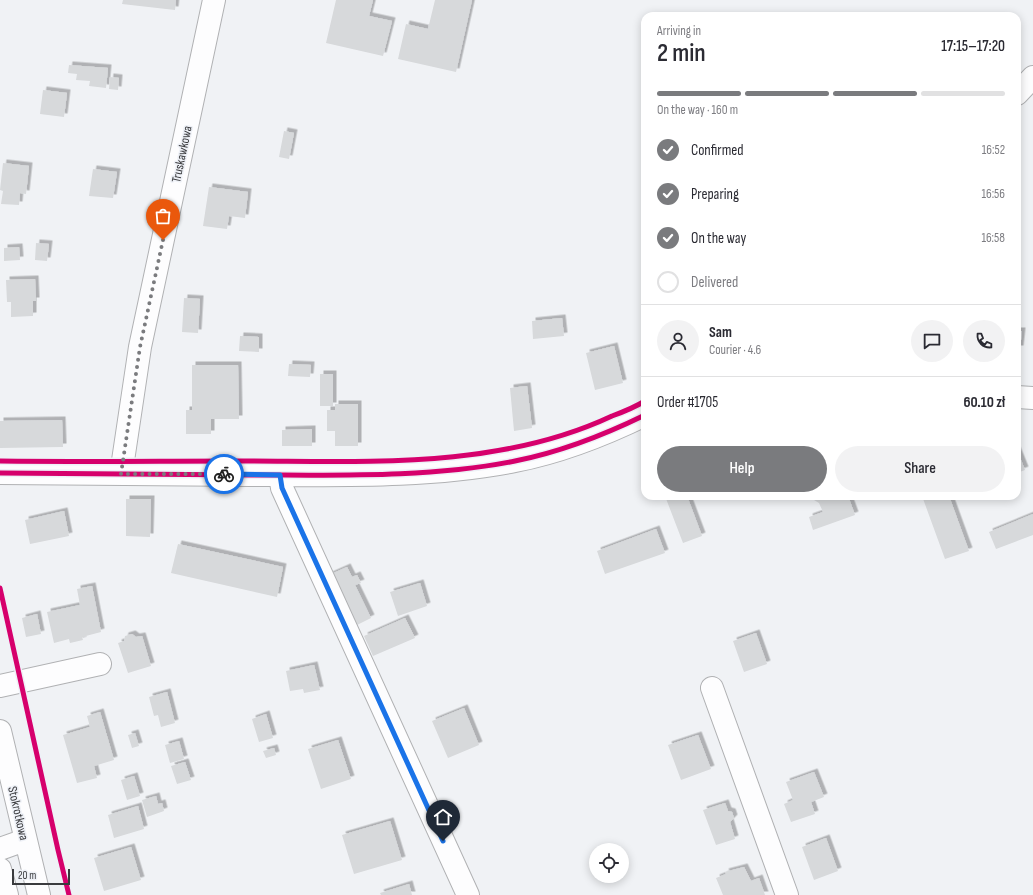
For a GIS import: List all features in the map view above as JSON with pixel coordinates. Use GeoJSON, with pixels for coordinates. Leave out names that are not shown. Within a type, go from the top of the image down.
{"type":"FeatureCollection","features":[{"type":"Feature","properties":{"kind":"street","name":"Truskawkowa"},"geometry":{"type":"LineString","coordinates":[[121,474],[140,347],[214,0]]}},
{"type":"Feature","properties":{"kind":"street"},"geometry":{"type":"LineString","coordinates":[[1021,90],[1033,77]]}},
{"type":"Feature","properties":{"kind":"street"},"geometry":{"type":"LineString","coordinates":[[1021,397],[1033,398]]}},
{"type":"Feature","properties":{"kind":"street"},"geometry":{"type":"LineString","coordinates":[[0,473],[280,475],[459,470],[516,461],[562,449],[610,432],[641,417]]}},
{"type":"Feature","properties":{"kind":"street"},"geometry":{"type":"LineString","coordinates":[[280,475],[282,488],[468,895]]}},
{"type":"Feature","properties":{"kind":"street"},"geometry":{"type":"LineString","coordinates":[[0,686],[100,664]]}},
{"type":"Feature","properties":{"kind":"street"},"geometry":{"type":"LineString","coordinates":[[712,688],[787,895]]}},
{"type":"Feature","properties":{"kind":"street","name":"Stokrotkowa"},"geometry":{"type":"LineString","coordinates":[[0,731],[39,895]]}},
{"type":"Feature","properties":{"kind":"street"},"geometry":{"type":"LineString","coordinates":[[0,849],[25,840]]}},
{"type":"Feature","properties":{"kind":"street"},"geometry":{"type":"LineString","coordinates":[[0,869],[7,895]]}},
{"type":"Feature","properties":{"kind":"building"},"geometry":{"type":"Polygon","coordinates":[[[123,0],[176,0],[175,10],[122,4],[123,0]]]}},
{"type":"Feature","properties":{"kind":"building"},"geometry":{"type":"Polygon","coordinates":[[[336,0],[373,0],[369,16],[392,21],[383,56],[326,43],[336,0]]]}},
{"type":"Feature","properties":{"kind":"building"},"geometry":{"type":"Polygon","coordinates":[[[435,0],[472,0],[456,72],[398,59],[406,24],[428,29],[435,0]]]}},
{"type":"Feature","properties":{"kind":"building"},"geometry":{"type":"Polygon","coordinates":[[[69,65],[108,68],[106,88],[89,86],[90,81],[76,80],[77,74],[68,73],[69,65]]]}},
{"type":"Feature","properties":{"kind":"building"},"geometry":{"type":"Polygon","coordinates":[[[110,77],[119,78],[118,90],[109,89],[110,77]]]}},
{"type":"Feature","properties":{"kind":"building"},"geometry":{"type":"Polygon","coordinates":[[[43,90],[67,93],[64,117],[40,114],[43,90]]]}},
{"type":"Feature","properties":{"kind":"building"},"geometry":{"type":"Polygon","coordinates":[[[284,131],[294,133],[289,159],[279,157],[284,131]]]}},
{"type":"Feature","properties":{"kind":"building"},"geometry":{"type":"Polygon","coordinates":[[[3,163],[29,166],[26,194],[20,193],[19,205],[1,204],[3,191],[0,190],[3,163]]]}},
{"type":"Feature","properties":{"kind":"building"},"geometry":{"type":"Polygon","coordinates":[[[93,169],[117,172],[113,198],[89,196],[93,169]]]}},
{"type":"Feature","properties":{"kind":"building"},"geometry":{"type":"Polygon","coordinates":[[[209,187],[248,192],[245,218],[229,216],[227,229],[203,226],[209,187]]]}},
{"type":"Feature","properties":{"kind":"building"},"geometry":{"type":"Polygon","coordinates":[[[36,243],[49,244],[47,261],[35,260],[36,243]]]}},
{"type":"Feature","properties":{"kind":"building"},"geometry":{"type":"Polygon","coordinates":[[[19,247],[20,260],[4,261],[4,248],[19,247]]]}},
{"type":"Feature","properties":{"kind":"building"},"geometry":{"type":"Polygon","coordinates":[[[35,279],[36,301],[33,301],[33,316],[11,317],[11,302],[7,302],[6,280],[35,279]]]}},
{"type":"Feature","properties":{"kind":"building"},"geometry":{"type":"Polygon","coordinates":[[[184,298],[200,299],[198,333],[182,332],[184,298]]]}},
{"type":"Feature","properties":{"kind":"building"},"geometry":{"type":"Polygon","coordinates":[[[562,318],[564,336],[533,339],[532,321],[562,318]]]}},
{"type":"Feature","properties":{"kind":"building"},"geometry":{"type":"Polygon","coordinates":[[[240,336],[259,337],[259,352],[239,351],[240,336]]]}},
{"type":"Feature","properties":{"kind":"building"},"geometry":{"type":"Polygon","coordinates":[[[614,346],[623,383],[595,390],[586,353],[614,346]]]}},
{"type":"Feature","properties":{"kind":"building"},"geometry":{"type":"Polygon","coordinates":[[[289,364],[311,365],[310,377],[288,376],[289,364]]]}},
{"type":"Feature","properties":{"kind":"building"},"geometry":{"type":"Polygon","coordinates":[[[192,365],[238,365],[239,419],[211,419],[211,434],[186,434],[186,410],[192,410],[192,365]]]}},
{"type":"Feature","properties":{"kind":"building"},"geometry":{"type":"Polygon","coordinates":[[[320,374],[333,374],[333,406],[320,406],[320,374]]]}},
{"type":"Feature","properties":{"kind":"building"},"geometry":{"type":"Polygon","coordinates":[[[527,386],[532,428],[514,431],[510,388],[527,386]]]}},
{"type":"Feature","properties":{"kind":"building"},"geometry":{"type":"Polygon","coordinates":[[[335,404],[358,404],[358,446],[335,446],[335,431],[327,431],[327,410],[335,410],[335,404]]]}},
{"type":"Feature","properties":{"kind":"building"},"geometry":{"type":"Polygon","coordinates":[[[62,420],[63,447],[0,448],[0,421],[62,420]]]}},
{"type":"Feature","properties":{"kind":"building"},"geometry":{"type":"Polygon","coordinates":[[[312,429],[312,446],[282,446],[282,430],[312,429]]]}},
{"type":"Feature","properties":{"kind":"building"},"geometry":{"type":"Polygon","coordinates":[[[1021,460],[1025,470],[1021,472],[1021,460]]]}},
{"type":"Feature","properties":{"kind":"building"},"geometry":{"type":"Polygon","coordinates":[[[126,499],[151,499],[150,537],[126,536],[126,499]]]}},
{"type":"Feature","properties":{"kind":"building"},"geometry":{"type":"Polygon","coordinates":[[[667,500],[688,500],[702,536],[683,543],[667,500]]]}},
{"type":"Feature","properties":{"kind":"building"},"geometry":{"type":"Polygon","coordinates":[[[814,500],[849,500],[855,515],[813,530],[809,517],[823,512],[819,503],[814,500]]]}},
{"type":"Feature","properties":{"kind":"building"},"geometry":{"type":"Polygon","coordinates":[[[923,500],[950,500],[969,551],[945,559],[923,500]]]}},
{"type":"Feature","properties":{"kind":"building"},"geometry":{"type":"Polygon","coordinates":[[[64,511],[69,536],[30,544],[25,520],[64,511]]]}},
{"type":"Feature","properties":{"kind":"building"},"geometry":{"type":"Polygon","coordinates":[[[1033,514],[1033,535],[996,549],[989,532],[1033,514]]]}},
{"type":"Feature","properties":{"kind":"building"},"geometry":{"type":"Polygon","coordinates":[[[656,529],[665,553],[605,574],[597,551],[656,529]]]}},
{"type":"Feature","properties":{"kind":"building"},"geometry":{"type":"Polygon","coordinates":[[[178,544],[283,567],[277,597],[171,573],[178,544]]]}},
{"type":"Feature","properties":{"kind":"building"},"geometry":{"type":"Polygon","coordinates":[[[347,567],[352,577],[357,575],[361,583],[355,585],[371,618],[353,627],[329,575],[347,567]]]}},
{"type":"Feature","properties":{"kind":"building"},"geometry":{"type":"Polygon","coordinates":[[[420,583],[427,606],[398,616],[390,592],[420,583]]]}},
{"type":"Feature","properties":{"kind":"building"},"geometry":{"type":"Polygon","coordinates":[[[92,586],[101,632],[82,637],[83,640],[70,643],[69,639],[54,643],[47,612],[80,605],[77,589],[92,586]]]}},
{"type":"Feature","properties":{"kind":"building"},"geometry":{"type":"Polygon","coordinates":[[[37,614],[41,634],[26,637],[22,618],[37,614]]]}},
{"type":"Feature","properties":{"kind":"building"},"geometry":{"type":"Polygon","coordinates":[[[405,618],[415,638],[373,656],[364,636],[405,618]]]}},
{"type":"Feature","properties":{"kind":"building"},"geometry":{"type":"Polygon","coordinates":[[[756,633],[767,664],[744,672],[733,641],[756,633]]]}},
{"type":"Feature","properties":{"kind":"building"},"geometry":{"type":"Polygon","coordinates":[[[132,634],[136,637],[142,636],[151,666],[128,673],[118,643],[124,641],[125,636],[132,634]]]}},
{"type":"Feature","properties":{"kind":"building"},"geometry":{"type":"Polygon","coordinates":[[[314,665],[320,690],[304,693],[303,689],[290,691],[286,671],[314,665]]]}},
{"type":"Feature","properties":{"kind":"building"},"geometry":{"type":"Polygon","coordinates":[[[167,692],[175,723],[161,727],[158,715],[154,716],[149,697],[167,692]]]}},
{"type":"Feature","properties":{"kind":"building"},"geometry":{"type":"Polygon","coordinates":[[[464,708],[479,745],[448,758],[432,721],[464,708]]]}},
{"type":"Feature","properties":{"kind":"building"},"geometry":{"type":"Polygon","coordinates":[[[100,712],[114,760],[94,766],[97,778],[77,783],[63,735],[90,727],[87,716],[100,712]]]}},
{"type":"Feature","properties":{"kind":"building"},"geometry":{"type":"Polygon","coordinates":[[[266,714],[273,738],[259,742],[252,719],[266,714]]]}},
{"type":"Feature","properties":{"kind":"building"},"geometry":{"type":"Polygon","coordinates":[[[135,733],[139,746],[132,748],[128,735],[135,733]]]}},
{"type":"Feature","properties":{"kind":"building"},"geometry":{"type":"Polygon","coordinates":[[[698,735],[711,769],[681,780],[668,745],[698,735]]]}},
{"type":"Feature","properties":{"kind":"building"},"geometry":{"type":"Polygon","coordinates":[[[338,740],[351,779],[321,789],[308,749],[338,740]]]}},
{"type":"Feature","properties":{"kind":"building"},"geometry":{"type":"Polygon","coordinates":[[[179,741],[184,759],[170,763],[165,745],[179,741]]]}},
{"type":"Feature","properties":{"kind":"building"},"geometry":{"type":"Polygon","coordinates":[[[274,748],[276,755],[266,758],[263,751],[274,748]]]}},
{"type":"Feature","properties":{"kind":"building"},"geometry":{"type":"Polygon","coordinates":[[[185,762],[191,780],[177,784],[171,766],[185,762]]]}},
{"type":"Feature","properties":{"kind":"building"},"geometry":{"type":"Polygon","coordinates":[[[814,772],[824,797],[811,802],[815,814],[791,822],[784,804],[793,800],[786,782],[814,772]]]}},
{"type":"Feature","properties":{"kind":"building"},"geometry":{"type":"Polygon","coordinates":[[[134,776],[140,796],[127,800],[121,780],[134,776]]]}},
{"type":"Feature","properties":{"kind":"building"},"geometry":{"type":"Polygon","coordinates":[[[156,796],[158,804],[162,803],[164,811],[147,817],[142,800],[156,796]]]}},
{"type":"Feature","properties":{"kind":"building"},"geometry":{"type":"Polygon","coordinates":[[[725,803],[728,811],[732,812],[734,818],[730,822],[735,839],[716,845],[703,810],[725,803]]]}},
{"type":"Feature","properties":{"kind":"building"},"geometry":{"type":"Polygon","coordinates":[[[138,806],[144,829],[114,838],[108,815],[138,806]]]}},
{"type":"Feature","properties":{"kind":"building"},"geometry":{"type":"Polygon","coordinates":[[[390,821],[402,860],[354,874],[342,835],[390,821]]]}},
{"type":"Feature","properties":{"kind":"building"},"geometry":{"type":"Polygon","coordinates":[[[826,838],[838,871],[814,880],[802,847],[826,838]]]}},
{"type":"Feature","properties":{"kind":"building"},"geometry":{"type":"Polygon","coordinates":[[[131,847],[141,880],[104,891],[94,858],[131,847]]]}},
{"type":"Feature","properties":{"kind":"building"},"geometry":{"type":"Polygon","coordinates":[[[744,867],[751,881],[759,878],[765,895],[723,895],[716,878],[726,874],[725,872],[744,867]]]}},
{"type":"Feature","properties":{"kind":"building"},"geometry":{"type":"Polygon","coordinates":[[[409,884],[412,895],[381,895],[380,893],[409,884]]]}},
{"type":"Feature","properties":{"kind":"cycle path"},"geometry":{"type":"LineString","coordinates":[[0,461],[335,462],[430,459],[477,454],[523,446],[568,433],[625,411],[641,403]]}},
{"type":"Feature","properties":{"kind":"cycle path"},"geometry":{"type":"LineString","coordinates":[[0,473],[250,475],[416,473],[482,466],[515,461],[549,453],[598,436],[641,417]]}},
{"type":"Feature","properties":{"kind":"cycle path"},"geometry":{"type":"LineString","coordinates":[[0,588],[69,895]]}},
{"type":"Feature","properties":{"kind":"way so far"},"geometry":{"type":"LineString","coordinates":[[163,240],[140,347],[121,474],[224,474]]}},
{"type":"Feature","properties":{"kind":"route"},"geometry":{"type":"LineString","coordinates":[[224,474],[280,475],[282,488],[443,841]]}}]}
